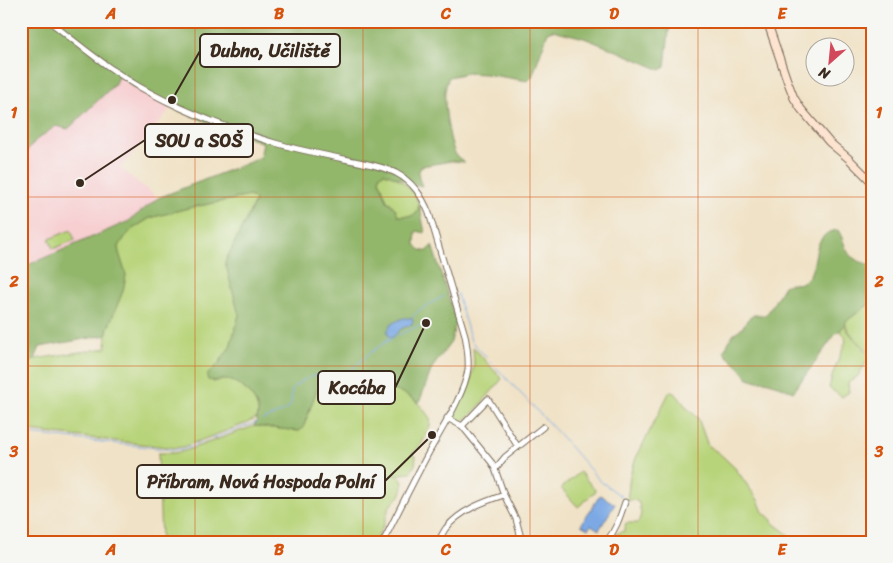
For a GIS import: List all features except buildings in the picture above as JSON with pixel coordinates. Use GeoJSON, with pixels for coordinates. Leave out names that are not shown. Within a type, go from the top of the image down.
{"type":"FeatureCollection","features":[{"type":"Feature","properties":{"kind":"main road"},"geometry":{"type":"LineString","coordinates":[[767,21],[787,80],[794,98],[801,109],[829,142],[872,182]]}},
{"type":"Feature","properties":{"kind":"street"},"geometry":{"type":"LineString","coordinates":[[49,21],[96,58],[139,86],[172,104],[266,140],[296,149],[384,168],[403,176],[422,197],[429,213],[465,335],[468,370],[464,386],[383,542]]}},
{"type":"Feature","properties":{"kind":"street"},"geometry":{"type":"LineString","coordinates":[[462,426],[488,399],[518,448]]}},
{"type":"Feature","properties":{"kind":"street"},"geometry":{"type":"LineString","coordinates":[[447,418],[462,426],[492,463],[504,496],[516,520],[522,542]]}},
{"type":"Feature","properties":{"kind":"street"},"geometry":{"type":"LineString","coordinates":[[495,469],[505,456],[518,448],[543,427]]}},
{"type":"Feature","properties":{"kind":"street"},"geometry":{"type":"LineString","coordinates":[[438,542],[446,528],[467,510],[504,496]]}},
{"type":"Feature","properties":{"kind":"street"},"geometry":{"type":"LineString","coordinates":[[606,542],[618,525],[625,502]]}},
{"type":"Feature","properties":{"kind":"shaded area"},"geometry":{"type":"Polygon","coordinates":[[[119,75],[139,91],[171,108],[120,168],[158,198],[129,221],[21,268],[21,158],[36,140],[119,75]]]}},
{"type":"Feature","properties":{"kind":"green space"},"geometry":{"type":"Polygon","coordinates":[[[29,21],[670,21],[665,67],[661,70],[584,38],[553,30],[548,32],[532,77],[528,81],[467,73],[449,77],[445,94],[448,128],[456,155],[465,162],[451,161],[422,166],[419,178],[422,186],[384,173],[380,175],[379,179],[387,201],[396,209],[398,216],[416,214],[419,203],[425,233],[416,232],[415,244],[420,250],[426,251],[432,245],[456,321],[451,342],[432,368],[419,403],[403,393],[381,387],[322,384],[317,389],[303,428],[299,431],[254,426],[258,417],[258,409],[249,393],[233,382],[225,380],[211,381],[207,377],[230,347],[239,315],[225,262],[255,202],[250,196],[188,208],[150,218],[134,228],[118,248],[126,275],[123,291],[107,330],[107,335],[40,347],[35,359],[27,365],[21,375],[21,342],[23,336],[21,334],[21,268],[129,221],[158,198],[260,158],[263,143],[171,108],[139,91],[119,75],[114,85],[68,129],[56,126],[36,140],[21,158],[21,44],[30,34],[29,21]]]}},
{"type":"Feature","properties":{"kind":"green space"},"geometry":{"type":"Polygon","coordinates":[[[384,173],[399,180],[413,192],[419,204],[416,214],[398,216],[391,203],[387,201],[379,179],[380,175],[384,173]]]}},
{"type":"Feature","properties":{"kind":"green space"},"geometry":{"type":"Polygon","coordinates":[[[250,196],[255,201],[225,262],[239,315],[230,347],[219,363],[208,374],[213,382],[229,380],[245,389],[257,406],[257,418],[183,447],[175,448],[21,430],[21,375],[27,365],[35,359],[106,348],[107,330],[123,291],[126,275],[118,248],[125,237],[134,228],[150,218],[188,208],[250,196]]]}},
{"type":"Feature","properties":{"kind":"green space"},"geometry":{"type":"Polygon","coordinates":[[[71,230],[75,240],[53,249],[49,239],[71,230]]]}},
{"type":"Feature","properties":{"kind":"green space"},"geometry":{"type":"Polygon","coordinates":[[[838,230],[849,254],[857,260],[872,265],[872,302],[845,322],[846,324],[834,336],[793,392],[772,383],[748,378],[724,351],[733,334],[742,328],[748,319],[754,315],[765,315],[784,286],[806,280],[813,266],[816,251],[822,237],[838,230]]]}},
{"type":"Feature","properties":{"kind":"green space"},"geometry":{"type":"Polygon","coordinates":[[[872,302],[872,353],[854,338],[845,322],[872,302]]]}},
{"type":"Feature","properties":{"kind":"green space"},"geometry":{"type":"Polygon","coordinates":[[[844,325],[870,356],[858,376],[848,383],[849,392],[842,397],[829,388],[846,341],[846,337],[840,331],[844,325]]]}},
{"type":"Feature","properties":{"kind":"green space"},"geometry":{"type":"Polygon","coordinates":[[[473,347],[502,379],[476,410],[462,423],[454,420],[459,405],[469,387],[474,366],[473,347]]]}},
{"type":"Feature","properties":{"kind":"green space"},"geometry":{"type":"Polygon","coordinates":[[[322,384],[377,387],[397,391],[415,401],[426,412],[430,420],[429,429],[423,442],[411,454],[416,456],[415,465],[410,473],[390,475],[397,475],[401,478],[403,487],[400,496],[389,507],[384,524],[375,542],[161,542],[158,453],[185,451],[254,426],[299,431],[303,428],[317,389],[322,384]]]}},
{"type":"Feature","properties":{"kind":"green space"},"geometry":{"type":"Polygon","coordinates":[[[670,391],[677,395],[698,418],[708,446],[719,453],[735,468],[758,500],[763,512],[773,523],[798,542],[612,542],[618,533],[624,531],[626,523],[638,523],[641,514],[639,503],[633,499],[627,502],[630,475],[636,458],[670,391]]]}},
{"type":"Feature","properties":{"kind":"green space"},"geometry":{"type":"Polygon","coordinates":[[[580,472],[596,491],[578,507],[561,488],[580,472]]]}},
{"type":"Feature","properties":{"kind":"water"},"geometry":{"type":"Polygon","coordinates":[[[403,318],[412,318],[412,324],[401,329],[391,338],[387,332],[391,324],[403,318]]]}},
{"type":"Feature","properties":{"kind":"water"},"geometry":{"type":"Polygon","coordinates":[[[600,495],[615,504],[599,530],[591,525],[588,529],[581,525],[600,495]]]}},
{"type":"Feature","properties":{"kind":"waterway"},"geometry":{"type":"LineString","coordinates":[[457,294],[471,341],[561,436],[600,481],[621,496]]}},
{"type":"Feature","properties":{"kind":"waterway"},"geometry":{"type":"LineString","coordinates":[[412,318],[419,310],[444,296]]}},
{"type":"Feature","properties":{"kind":"waterway"},"geometry":{"type":"LineString","coordinates":[[263,420],[289,408],[292,389],[302,381],[313,376],[347,372],[374,350],[400,334],[421,325]]}},
{"type":"Feature","properties":{"kind":"waterway"},"geometry":{"type":"LineString","coordinates":[[385,342],[390,335]]}},
{"type":"Feature","properties":{"kind":"waterway"},"geometry":{"type":"LineString","coordinates":[[21,433],[174,450],[185,449],[257,422]]}},
{"type":"Feature","properties":{"kind":"place","name":"Dubno, Učiliště"},"geometry":{"type":"Point","coordinates":[172,100]}},
{"type":"Feature","properties":{"kind":"place","name":"SOU a SOŠ"},"geometry":{"type":"Point","coordinates":[80,183]}},
{"type":"Feature","properties":{"kind":"place","name":"Kocába"},"geometry":{"type":"Point","coordinates":[426,323]}},
{"type":"Feature","properties":{"kind":"place","name":"Příbram, Nová Hospoda Polní"},"geometry":{"type":"Point","coordinates":[432,435]}}]}
